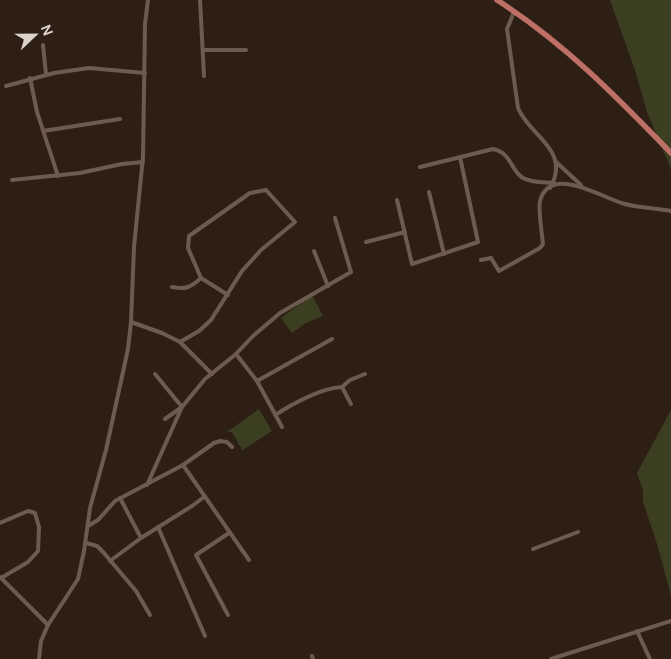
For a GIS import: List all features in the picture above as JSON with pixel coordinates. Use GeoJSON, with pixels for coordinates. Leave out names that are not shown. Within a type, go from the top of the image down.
{"type":"FeatureCollection","features":[{"type":"Feature","properties":{"kind":"main road"},"geometry":{"type":"LineString","coordinates":[[497,0],[544,33],[581,63],[671,153]]}},
{"type":"Feature","properties":{"kind":"street"},"geometry":{"type":"LineString","coordinates":[[39,659],[41,642],[48,625],[78,579],[86,543],[90,508],[125,366],[131,322],[134,247],[142,162],[145,24],[148,0]]}},
{"type":"Feature","properties":{"kind":"street"},"geometry":{"type":"LineString","coordinates":[[200,0],[204,76]]}},
{"type":"Feature","properties":{"kind":"street"},"geometry":{"type":"LineString","coordinates":[[514,12],[507,29],[520,115],[543,140],[555,161],[586,188]]}},
{"type":"Feature","properties":{"kind":"street"},"geometry":{"type":"LineString","coordinates":[[42,45],[46,74]]}},
{"type":"Feature","properties":{"kind":"street"},"geometry":{"type":"LineString","coordinates":[[203,50],[246,50]]}},
{"type":"Feature","properties":{"kind":"street"},"geometry":{"type":"LineString","coordinates":[[6,86],[46,74],[89,68],[145,73]]}},
{"type":"Feature","properties":{"kind":"street"},"geometry":{"type":"LineString","coordinates":[[30,78],[37,112],[58,176]]}},
{"type":"Feature","properties":{"kind":"street"},"geometry":{"type":"LineString","coordinates":[[43,131],[120,118]]}},
{"type":"Feature","properties":{"kind":"street"},"geometry":{"type":"LineString","coordinates":[[420,168],[493,149],[507,156],[522,177],[532,181],[574,184],[626,204],[671,211]]}},
{"type":"Feature","properties":{"kind":"street"},"geometry":{"type":"LineString","coordinates":[[397,200],[412,264],[478,242],[460,157]]}},
{"type":"Feature","properties":{"kind":"street"},"geometry":{"type":"LineString","coordinates":[[550,188],[556,176],[555,161]]}},
{"type":"Feature","properties":{"kind":"street"},"geometry":{"type":"LineString","coordinates":[[12,180],[80,173],[122,164],[142,162]]}},
{"type":"Feature","properties":{"kind":"street"},"geometry":{"type":"LineString","coordinates":[[481,260],[490,258],[500,271],[540,248],[543,244],[540,201],[546,191],[561,183]]}},
{"type":"Feature","properties":{"kind":"street"},"geometry":{"type":"LineString","coordinates":[[180,342],[211,320],[228,294],[242,271],[260,250],[295,222],[266,190],[250,193],[190,236],[188,248],[201,278],[228,294]]}},
{"type":"Feature","properties":{"kind":"street"},"geometry":{"type":"LineString","coordinates":[[429,192],[444,254]]}},
{"type":"Feature","properties":{"kind":"street"},"geometry":{"type":"LineString","coordinates":[[146,485],[182,407],[205,379],[236,354],[280,313],[352,272],[335,218]]}},
{"type":"Feature","properties":{"kind":"street"},"geometry":{"type":"LineString","coordinates":[[366,242],[405,232]]}},
{"type":"Feature","properties":{"kind":"street"},"geometry":{"type":"LineString","coordinates":[[314,251],[328,286]]}},
{"type":"Feature","properties":{"kind":"street"},"geometry":{"type":"LineString","coordinates":[[172,287],[182,289],[193,285],[201,278]]}},
{"type":"Feature","properties":{"kind":"street"},"geometry":{"type":"LineString","coordinates":[[131,322],[162,333],[180,342],[212,374]]}},
{"type":"Feature","properties":{"kind":"street"},"geometry":{"type":"LineString","coordinates":[[257,381],[332,339]]}},
{"type":"Feature","properties":{"kind":"street"},"geometry":{"type":"LineString","coordinates":[[236,354],[257,381],[282,427]]}},
{"type":"Feature","properties":{"kind":"street"},"geometry":{"type":"LineString","coordinates":[[155,374],[182,407]]}},
{"type":"Feature","properties":{"kind":"street"},"geometry":{"type":"LineString","coordinates":[[275,415],[328,389],[342,387],[350,380],[365,374]]}},
{"type":"Feature","properties":{"kind":"street"},"geometry":{"type":"LineString","coordinates":[[342,387],[351,404]]}},
{"type":"Feature","properties":{"kind":"street"},"geometry":{"type":"LineString","coordinates":[[164,418],[182,407]]}},
{"type":"Feature","properties":{"kind":"street"},"geometry":{"type":"LineString","coordinates":[[88,526],[94,523],[115,501],[183,465],[214,443],[220,441],[227,442],[232,447]]}},
{"type":"Feature","properties":{"kind":"street"},"geometry":{"type":"LineString","coordinates":[[183,465],[249,560]]}},
{"type":"Feature","properties":{"kind":"street"},"geometry":{"type":"LineString","coordinates":[[110,561],[140,538],[204,497]]}},
{"type":"Feature","properties":{"kind":"street"},"geometry":{"type":"LineString","coordinates":[[120,498],[140,538]]}},
{"type":"Feature","properties":{"kind":"street"},"geometry":{"type":"LineString","coordinates":[[0,523],[28,511],[35,513],[39,526],[38,551],[35,557],[1,577],[48,625]]}},
{"type":"Feature","properties":{"kind":"street"},"geometry":{"type":"LineString","coordinates":[[158,527],[205,636]]}},
{"type":"Feature","properties":{"kind":"street"},"geometry":{"type":"LineString","coordinates":[[533,549],[578,532]]}},
{"type":"Feature","properties":{"kind":"street"},"geometry":{"type":"LineString","coordinates":[[228,615],[196,555],[229,533]]}},
{"type":"Feature","properties":{"kind":"street"},"geometry":{"type":"LineString","coordinates":[[86,543],[97,546],[136,592],[150,615]]}},
{"type":"Feature","properties":{"kind":"street"},"geometry":{"type":"LineString","coordinates":[[551,659],[671,621]]}},
{"type":"Feature","properties":{"kind":"street"},"geometry":{"type":"LineString","coordinates":[[637,631],[650,659]]}},
{"type":"Feature","properties":{"kind":"green space"},"geometry":{"type":"Polygon","coordinates":[[[610,0],[671,0],[671,169],[647,112],[635,70],[610,0]]]}},
{"type":"Feature","properties":{"kind":"green space"},"geometry":{"type":"Polygon","coordinates":[[[312,295],[323,316],[306,323],[292,333],[281,318],[312,295]]]}},
{"type":"Feature","properties":{"kind":"green space"},"geometry":{"type":"Polygon","coordinates":[[[259,409],[272,431],[241,451],[232,432],[227,432],[259,409]]]}},
{"type":"Feature","properties":{"kind":"green space"},"geometry":{"type":"Polygon","coordinates":[[[671,410],[671,596],[658,547],[643,502],[643,490],[637,473],[671,410]]]}}]}
